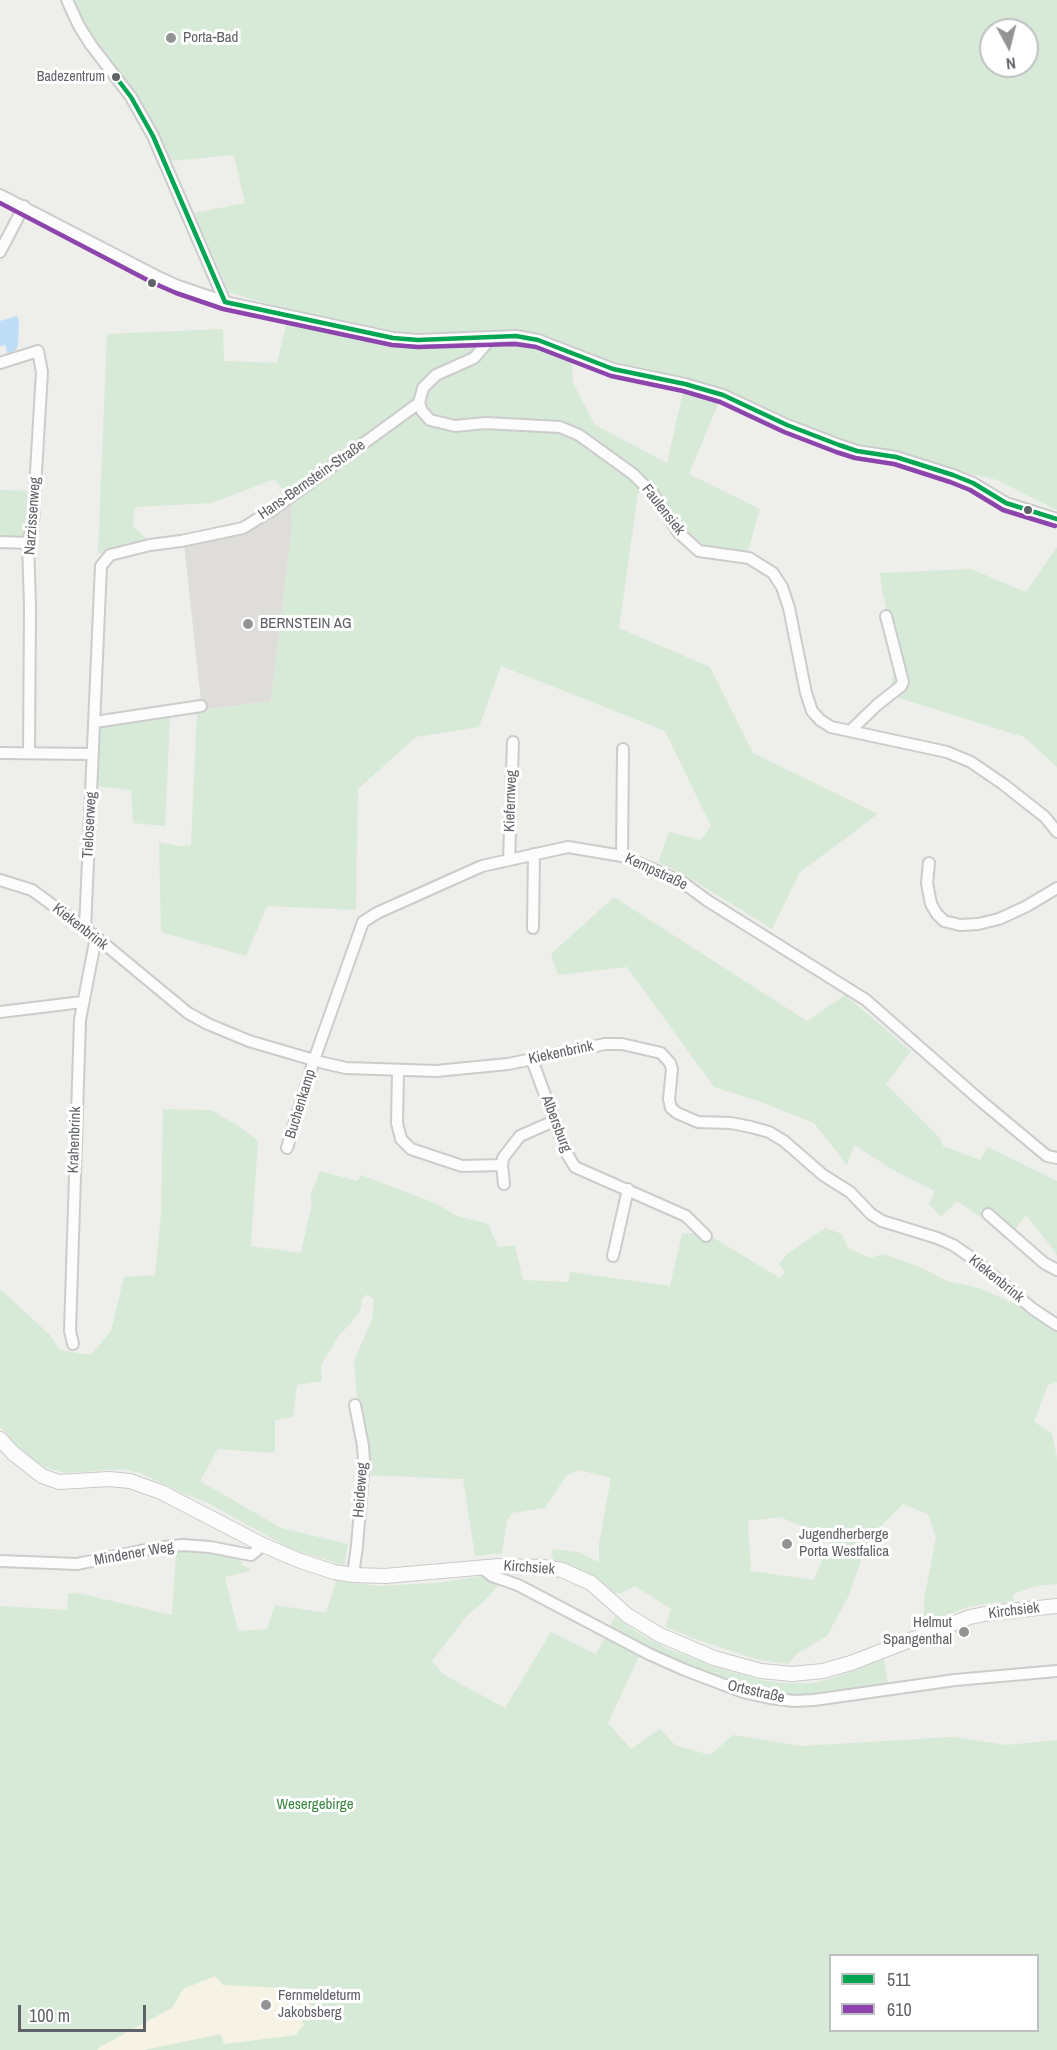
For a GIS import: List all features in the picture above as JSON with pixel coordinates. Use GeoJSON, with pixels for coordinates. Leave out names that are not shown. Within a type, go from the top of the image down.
{"type":"FeatureCollection","features":[{"type":"Feature","properties":{"kind":"main road","name":"Kirchsiek"},"geometry":{"type":"LineString","coordinates":[[0,1439],[13,1454],[42,1476],[69,1483],[109,1479],[129,1481],[160,1492],[263,1545],[316,1567],[353,1575],[406,1575],[481,1567],[524,1566],[562,1570],[591,1583],[627,1615],[660,1635],[685,1647],[761,1671],[792,1674],[823,1671],[851,1663],[970,1617],[1057,1606]]}},
{"type":"Feature","properties":{"kind":"street"},"geometry":{"type":"LineString","coordinates":[[67,0],[91,45],[131,97],[153,136],[225,302]]}},
{"type":"Feature","properties":{"kind":"street"},"geometry":{"type":"LineString","coordinates":[[0,195],[156,276],[225,302],[393,338],[418,340],[516,336],[538,340],[613,369],[716,393],[787,425],[857,451],[896,457],[929,466],[973,483],[1006,504],[1057,519]]}},
{"type":"Feature","properties":{"kind":"street"},"geometry":{"type":"LineString","coordinates":[[0,252],[24,207]]}},
{"type":"Feature","properties":{"kind":"street","name":"Hans-Bernstein-Straße"},"geometry":{"type":"LineString","coordinates":[[101,566],[110,555],[150,544],[181,541],[243,528],[272,510],[419,403],[423,388],[436,375],[474,358],[492,337]]}},
{"type":"Feature","properties":{"kind":"street","name":"Narzissenweg"},"geometry":{"type":"LineString","coordinates":[[0,363],[38,351],[42,372],[33,522],[28,543],[29,753]]}},
{"type":"Feature","properties":{"kind":"street","name":"Faulensiek"},"geometry":{"type":"LineString","coordinates":[[419,403],[422,411],[430,420],[455,426],[485,423],[560,427],[579,435],[633,474],[653,494],[678,532],[699,551],[749,558],[773,573],[782,587],[789,608],[806,693],[812,711],[820,720],[831,727],[947,752],[971,762],[1045,817],[1057,832]]}},
{"type":"Feature","properties":{"kind":"street"},"geometry":{"type":"LineString","coordinates":[[0,542],[28,543]]}},
{"type":"Feature","properties":{"kind":"street","name":"Tieloserweg"},"geometry":{"type":"LineString","coordinates":[[85,929],[101,566]]}},
{"type":"Feature","properties":{"kind":"street"},"geometry":{"type":"LineString","coordinates":[[850,731],[903,682],[886,616]]}},
{"type":"Feature","properties":{"kind":"street"},"geometry":{"type":"LineString","coordinates":[[95,722],[201,706]]}},
{"type":"Feature","properties":{"kind":"street","name":"Kiefernweg"},"geometry":{"type":"LineString","coordinates":[[509,860],[513,742]]}},
{"type":"Feature","properties":{"kind":"street"},"geometry":{"type":"LineString","coordinates":[[622,749],[622,856]]}},
{"type":"Feature","properties":{"kind":"street"},"geometry":{"type":"LineString","coordinates":[[0,753],[93,754]]}},
{"type":"Feature","properties":{"kind":"street","name":"Kempstraße"},"geometry":{"type":"LineString","coordinates":[[314,1060],[363,922],[377,913],[482,866],[568,847],[622,856],[682,882],[708,901],[866,1000],[1030,1142],[1047,1155],[1057,1158]]}},
{"type":"Feature","properties":{"kind":"street"},"geometry":{"type":"LineString","coordinates":[[532,928],[534,854]]}},
{"type":"Feature","properties":{"kind":"street"},"geometry":{"type":"LineString","coordinates":[[929,863],[927,883],[931,904],[937,915],[944,921],[960,925],[999,919],[1057,888]]}},
{"type":"Feature","properties":{"kind":"street","name":"Kiekenbrink"},"geometry":{"type":"LineString","coordinates":[[0,880],[32,890],[96,937],[135,971],[198,1019],[249,1041],[314,1060],[346,1068],[436,1071],[508,1064],[614,1044],[661,1053],[672,1069],[669,1099],[671,1108],[676,1113],[698,1122],[731,1123],[769,1132],[784,1141],[823,1175],[850,1192],[871,1214],[882,1221],[953,1245],[1033,1309],[1057,1325]]}},
{"type":"Feature","properties":{"kind":"street","name":"Krahenbrink"},"geometry":{"type":"LineString","coordinates":[[73,1344],[70,1331],[78,1059],[82,1002],[96,937]]}},
{"type":"Feature","properties":{"kind":"street"},"geometry":{"type":"LineString","coordinates":[[0,1012],[82,1002]]}},
{"type":"Feature","properties":{"kind":"street","name":"Albersburg"},"geometry":{"type":"LineString","coordinates":[[532,1059],[567,1154],[575,1167],[686,1216],[706,1236]]}},
{"type":"Feature","properties":{"kind":"street","name":"Buchenkamp"},"geometry":{"type":"LineString","coordinates":[[287,1149],[314,1060]]}},
{"type":"Feature","properties":{"kind":"street"},"geometry":{"type":"LineString","coordinates":[[398,1070],[397,1123],[401,1139],[411,1149],[462,1166],[502,1165]]}},
{"type":"Feature","properties":{"kind":"street"},"geometry":{"type":"LineString","coordinates":[[504,1184],[502,1165],[504,1158],[520,1136],[554,1121]]}},
{"type":"Feature","properties":{"kind":"street"},"geometry":{"type":"LineString","coordinates":[[613,1256],[628,1189]]}},
{"type":"Feature","properties":{"kind":"street"},"geometry":{"type":"LineString","coordinates":[[988,1214],[1044,1263],[1057,1270]]}},
{"type":"Feature","properties":{"kind":"street","name":"Heideweg"},"geometry":{"type":"LineString","coordinates":[[353,1575],[364,1461],[355,1405]]}},
{"type":"Feature","properties":{"kind":"street","name":"Mindener Weg"},"geometry":{"type":"LineString","coordinates":[[0,1561],[77,1564],[150,1549],[183,1545],[210,1547],[251,1555],[263,1545]]}},
{"type":"Feature","properties":{"kind":"street","name":"Ortsstraße"},"geometry":{"type":"LineString","coordinates":[[481,1567],[489,1575],[518,1585],[658,1658],[714,1682],[770,1698],[814,1700],[955,1680],[1057,1671]]}},
{"type":"Feature","properties":{"kind":"shaded area"},"geometry":{"type":"Polygon","coordinates":[[[291,502],[292,528],[271,701],[202,710],[184,544],[222,537],[291,502]]]}},
{"type":"Feature","properties":{"kind":"shaded area"},"geometry":{"type":"Polygon","coordinates":[[[215,1976],[223,1985],[306,1989],[311,2005],[306,2024],[299,2035],[224,2044],[221,2035],[144,2050],[98,2050],[172,2008],[183,1989],[215,1976]]]}},
{"type":"Feature","properties":{"kind":"green space"},"geometry":{"type":"Polygon","coordinates":[[[70,0],[1057,0],[1057,510],[997,480],[839,442],[723,392],[689,474],[760,509],[747,554],[703,550],[648,495],[638,493],[619,628],[710,667],[753,753],[878,814],[800,872],[772,929],[683,874],[658,862],[669,832],[701,840],[711,826],[665,731],[501,666],[479,727],[416,737],[358,789],[356,910],[267,906],[246,956],[161,932],[159,842],[178,846],[191,845],[197,711],[271,701],[292,528],[290,499],[275,479],[212,503],[136,507],[133,526],[151,543],[111,553],[98,553],[107,334],[223,329],[224,361],[277,363],[286,325],[286,310],[229,292],[194,213],[245,203],[234,155],[172,161],[142,109],[103,57],[70,0]],[[572,350],[573,383],[595,425],[667,463],[685,383],[615,367],[572,350]]]}},
{"type":"Feature","properties":{"kind":"green space"},"geometry":{"type":"Polygon","coordinates":[[[0,490],[32,491],[28,530],[21,538],[0,536],[0,490]]]}},
{"type":"Feature","properties":{"kind":"green space"},"geometry":{"type":"Polygon","coordinates":[[[1057,547],[1057,767],[1024,737],[889,695],[898,654],[882,591],[880,573],[971,569],[1026,592],[1057,547]]]}},
{"type":"Feature","properties":{"kind":"green space"},"geometry":{"type":"Polygon","coordinates":[[[170,718],[165,826],[133,823],[131,790],[95,786],[98,730],[102,726],[170,718]]]}},
{"type":"Feature","properties":{"kind":"green space"},"geometry":{"type":"Polygon","coordinates":[[[614,897],[807,1021],[845,995],[911,1051],[886,1084],[940,1138],[943,1146],[980,1160],[988,1147],[1057,1181],[1057,1256],[1026,1215],[1013,1232],[989,1211],[982,1218],[957,1201],[941,1217],[929,1204],[935,1191],[895,1171],[854,1145],[847,1165],[814,1123],[761,1102],[714,1087],[627,967],[558,975],[551,954],[614,897]]]}},
{"type":"Feature","properties":{"kind":"green space"},"geometry":{"type":"Polygon","coordinates":[[[163,1109],[211,1110],[258,1141],[251,1246],[301,1253],[312,1203],[310,1196],[320,1171],[357,1181],[361,1175],[435,1203],[457,1216],[488,1224],[498,1247],[515,1245],[523,1280],[568,1282],[570,1272],[670,1286],[682,1234],[704,1232],[780,1278],[785,1272],[779,1264],[787,1254],[825,1228],[842,1234],[848,1248],[870,1258],[883,1254],[920,1267],[947,1281],[979,1288],[1031,1311],[1057,1329],[1057,1382],[1048,1385],[1034,1422],[1052,1433],[1057,1458],[1057,1584],[1036,1586],[1013,1594],[1014,1602],[968,1607],[924,1624],[924,1600],[936,1537],[928,1514],[903,1504],[869,1538],[848,1597],[827,1636],[798,1653],[788,1664],[759,1660],[687,1636],[665,1626],[671,1609],[635,1586],[622,1593],[612,1594],[581,1571],[555,1561],[551,1556],[553,1549],[578,1552],[599,1562],[599,1543],[611,1478],[579,1470],[566,1476],[545,1508],[512,1513],[507,1521],[502,1553],[475,1556],[463,1479],[363,1475],[354,1361],[372,1319],[374,1300],[368,1294],[362,1299],[361,1309],[340,1334],[321,1365],[322,1381],[297,1385],[293,1417],[275,1420],[275,1453],[218,1449],[200,1481],[281,1528],[348,1544],[344,1565],[291,1549],[208,1503],[140,1473],[123,1469],[66,1473],[49,1469],[37,1463],[20,1449],[0,1427],[0,1289],[49,1334],[60,1350],[91,1355],[111,1331],[124,1277],[155,1275],[161,1213],[163,1109]],[[780,1517],[748,1521],[751,1571],[814,1580],[831,1538],[780,1517]]]}},
{"type":"Feature","properties":{"kind":"green space","name":"Wesergebirge"},"geometry":{"type":"Polygon","coordinates":[[[194,1550],[240,1557],[242,1565],[249,1568],[250,1571],[225,1577],[238,1631],[267,1629],[275,1605],[326,1613],[336,1581],[379,1586],[436,1583],[482,1576],[501,1582],[465,1618],[432,1661],[443,1674],[505,1708],[551,1632],[596,1654],[607,1634],[641,1652],[608,1723],[631,1749],[660,1729],[675,1745],[710,1755],[733,1735],[802,1746],[953,1737],[1006,1745],[1057,1740],[1057,2050],[144,2050],[221,2034],[224,2044],[297,2035],[304,2025],[302,2021],[307,2013],[311,2012],[311,2005],[306,2001],[306,1989],[223,1985],[215,1976],[183,1989],[172,2008],[98,2050],[0,2050],[0,1606],[67,1610],[68,1593],[82,1594],[172,1615],[176,1552],[194,1550]]]}},
{"type":"Feature","properties":{"kind":"green space"},"geometry":{"type":"Polygon","coordinates":[[[615,1616],[641,1635],[671,1650],[760,1680],[813,1683],[840,1676],[884,1659],[888,1684],[816,1696],[781,1697],[729,1685],[680,1666],[609,1629],[615,1616]]]}},
{"type":"Feature","properties":{"kind":"water"},"geometry":{"type":"Polygon","coordinates":[[[17,316],[19,321],[18,346],[14,352],[7,355],[6,345],[0,346],[0,321],[17,316]]]}},
{"type":"Feature","properties":{"kind":"transit line","name":"511"},"geometry":{"type":"LineString","coordinates":[[115,76],[131,97],[153,136],[225,302]]}},
{"type":"Feature","properties":{"kind":"transit line","name":"610"},"geometry":{"type":"LineString","coordinates":[[0,203],[153,283],[223,309],[392,345],[418,347],[515,344],[536,347],[611,376],[683,391],[720,402],[784,432],[836,452],[855,458],[894,464],[950,482],[970,490],[1003,510],[1055,526]]}},
{"type":"Feature","properties":{"kind":"transit line","name":"511"},"geometry":{"type":"LineString","coordinates":[[225,302],[393,338],[418,340],[516,336],[538,340],[613,369],[685,384],[723,395],[787,425],[839,445],[857,451],[896,457],[953,475],[973,483],[1006,503],[1057,519]]}},
{"type":"Feature","properties":{"kind":"place","name":"Porta-Bad"},"geometry":{"type":"Point","coordinates":[171,38]}},
{"type":"Feature","properties":{"kind":"place","name":"Badezentrum"},"geometry":{"type":"Point","coordinates":[116,77]}},
{"type":"Feature","properties":{"kind":"place","name":"BERNSTEIN AG"},"geometry":{"type":"Point","coordinates":[248,624]}},
{"type":"Feature","properties":{"kind":"place","name":"Jugendherberge Porta Westfalica"},"geometry":{"type":"Point","coordinates":[787,1544]}},
{"type":"Feature","properties":{"kind":"place","name":"Helmut Spangenthal"},"geometry":{"type":"Point","coordinates":[964,1632]}},
{"type":"Feature","properties":{"kind":"place","name":"Fernmeldeturm Jakobsberg"},"geometry":{"type":"Point","coordinates":[266,2005]}}]}
